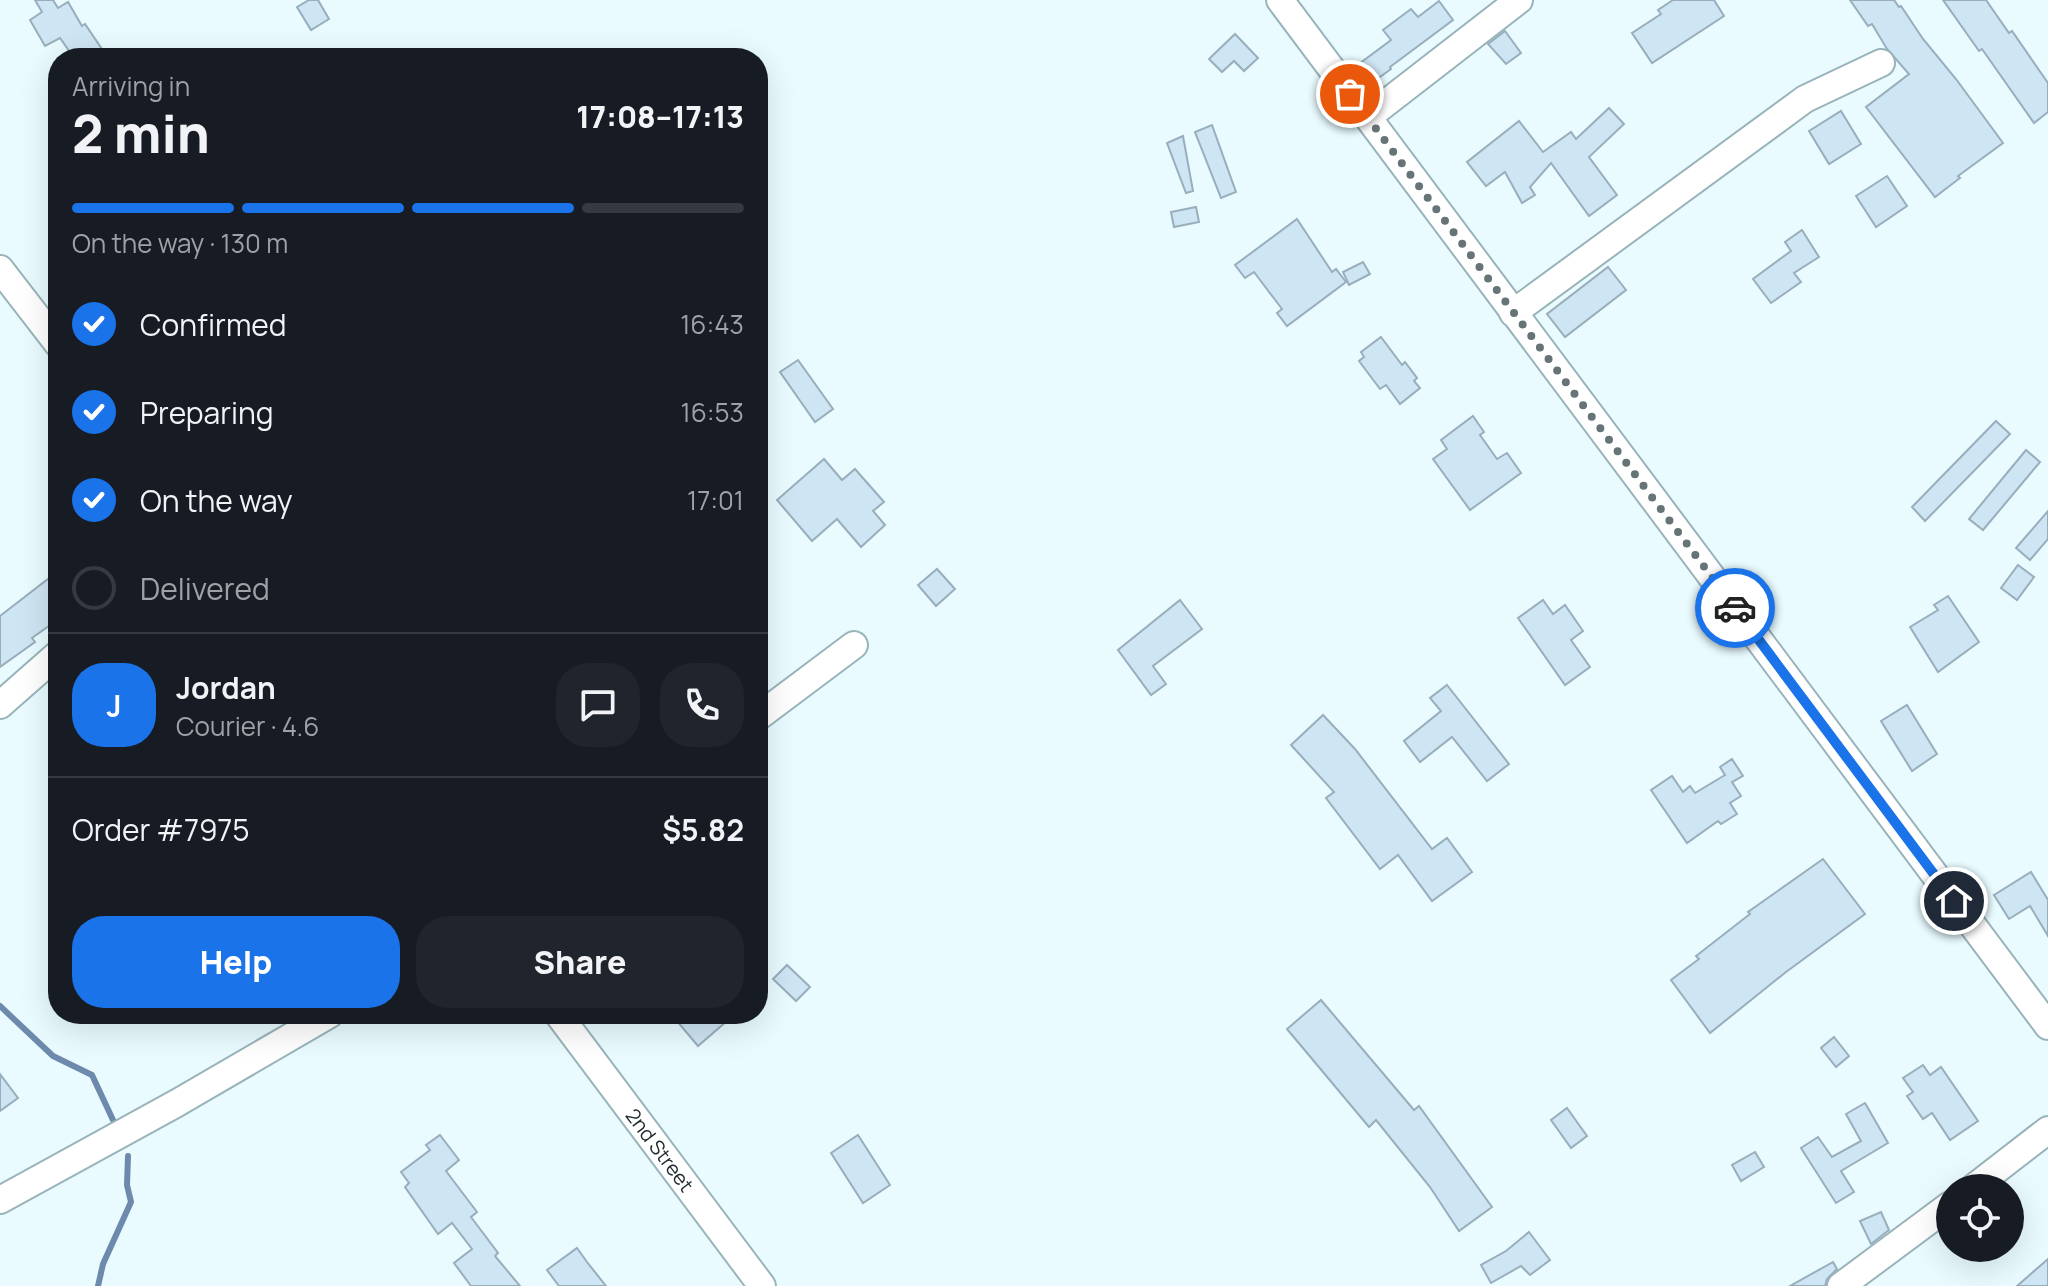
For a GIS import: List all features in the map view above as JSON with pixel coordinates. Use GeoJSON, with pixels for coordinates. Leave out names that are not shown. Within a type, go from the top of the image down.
{"type":"FeatureCollection","features":[{"type":"Feature","properties":{"kind":"street"},"geometry":{"type":"LineString","coordinates":[[1280,0],[2048,1026]]}},
{"type":"Feature","properties":{"kind":"street"},"geometry":{"type":"LineString","coordinates":[[1368,117],[1519,0]]}},
{"type":"Feature","properties":{"kind":"street"},"geometry":{"type":"LineString","coordinates":[[1513,313],[1805,99],[1881,63]]}},
{"type":"Feature","properties":{"kind":"street"},"geometry":{"type":"LineString","coordinates":[[0,269],[48,331]]}},
{"type":"Feature","properties":{"kind":"street"},"geometry":{"type":"LineString","coordinates":[[768,710],[854,645]]}},
{"type":"Feature","properties":{"kind":"street"},"geometry":{"type":"LineString","coordinates":[[0,705],[48,663]]}},
{"type":"Feature","properties":{"kind":"street"},"geometry":{"type":"LineString","coordinates":[[0,1200],[313,1024]]}},
{"type":"Feature","properties":{"kind":"street","name":"2nd Street"},"geometry":{"type":"LineString","coordinates":[[566,1024],[762,1286]]}},
{"type":"Feature","properties":{"kind":"street"},"geometry":{"type":"LineString","coordinates":[[1991,1174],[2048,1130]]}},
{"type":"Feature","properties":{"kind":"street"},"geometry":{"type":"LineString","coordinates":[[1841,1286],[1936,1215]]}},
{"type":"Feature","properties":{"kind":"building"},"geometry":{"type":"Polygon","coordinates":[[[35,0],[53,0],[58,8],[68,2],[82,26],[85,24],[101,48],[67,48],[60,38],[45,46],[30,20],[42,12],[35,0]]]}},
{"type":"Feature","properties":{"kind":"building"},"geometry":{"type":"Polygon","coordinates":[[[309,0],[318,0],[329,19],[311,30],[297,7],[309,0]]]}},
{"type":"Feature","properties":{"kind":"building"},"geometry":{"type":"Polygon","coordinates":[[[1673,0],[1714,0],[1724,16],[1652,63],[1632,33],[1661,14],[1658,10],[1673,0]]]}},
{"type":"Feature","properties":{"kind":"building"},"geometry":{"type":"Polygon","coordinates":[[[1850,0],[1894,0],[1901,6],[2003,143],[1935,197],[1866,107],[1909,74],[1850,0]]]}},
{"type":"Feature","properties":{"kind":"building"},"geometry":{"type":"Polygon","coordinates":[[[1943,0],[1986,0],[2048,83],[2048,112],[2034,123],[1943,0]]]}},
{"type":"Feature","properties":{"kind":"building"},"geometry":{"type":"Polygon","coordinates":[[[1439,1],[1453,20],[1373,82],[1359,64],[1391,40],[1383,30],[1411,9],[1418,17],[1439,1]]]}},
{"type":"Feature","properties":{"kind":"building"},"geometry":{"type":"Polygon","coordinates":[[[1505,31],[1521,53],[1506,64],[1488,44],[1505,31]]]}},
{"type":"Feature","properties":{"kind":"building"},"geometry":{"type":"Polygon","coordinates":[[[1235,34],[1258,58],[1244,71],[1234,61],[1222,72],[1209,59],[1235,34]]]}},
{"type":"Feature","properties":{"kind":"building"},"geometry":{"type":"Polygon","coordinates":[[[1609,108],[1624,124],[1589,157],[1617,195],[1589,216],[1551,163],[1530,187],[1535,195],[1522,203],[1505,172],[1486,186],[1467,162],[1519,121],[1543,152],[1571,132],[1576,139],[1609,108]]]}},
{"type":"Feature","properties":{"kind":"building"},"geometry":{"type":"Polygon","coordinates":[[[1841,111],[1861,144],[1829,164],[1809,131],[1841,111]]]}},
{"type":"Feature","properties":{"kind":"building"},"geometry":{"type":"Polygon","coordinates":[[[1212,125],[1236,192],[1221,198],[1195,132],[1212,125]]]}},
{"type":"Feature","properties":{"kind":"building"},"geometry":{"type":"Polygon","coordinates":[[[1183,136],[1193,191],[1186,193],[1167,143],[1183,136]]]}},
{"type":"Feature","properties":{"kind":"building"},"geometry":{"type":"Polygon","coordinates":[[[1887,176],[1907,206],[1876,227],[1856,196],[1887,176]]]}},
{"type":"Feature","properties":{"kind":"building"},"geometry":{"type":"Polygon","coordinates":[[[1196,207],[1199,222],[1174,227],[1171,212],[1196,207]]]}},
{"type":"Feature","properties":{"kind":"building"},"geometry":{"type":"Polygon","coordinates":[[[1297,219],[1332,272],[1336,269],[1346,282],[1287,326],[1277,313],[1282,309],[1254,272],[1245,278],[1235,265],[1297,219]]]}},
{"type":"Feature","properties":{"kind":"building"},"geometry":{"type":"Polygon","coordinates":[[[1802,230],[1819,257],[1794,273],[1801,282],[1771,303],[1753,279],[1791,251],[1785,242],[1802,230]]]}},
{"type":"Feature","properties":{"kind":"building"},"geometry":{"type":"Polygon","coordinates":[[[1363,262],[1370,274],[1349,285],[1343,272],[1363,262]]]}},
{"type":"Feature","properties":{"kind":"building"},"geometry":{"type":"Polygon","coordinates":[[[1608,267],[1626,290],[1565,337],[1547,314],[1608,267]]]}},
{"type":"Feature","properties":{"kind":"building"},"geometry":{"type":"Polygon","coordinates":[[[1381,337],[1402,365],[1405,362],[1420,388],[1400,404],[1386,385],[1380,389],[1359,361],[1364,357],[1361,352],[1381,337]]]}},
{"type":"Feature","properties":{"kind":"building"},"geometry":{"type":"Polygon","coordinates":[[[798,360],[833,409],[815,422],[780,372],[798,360]]]}},
{"type":"Feature","properties":{"kind":"building"},"geometry":{"type":"Polygon","coordinates":[[[1473,416],[1484,432],[1480,435],[1497,459],[1507,453],[1521,473],[1470,510],[1433,459],[1447,449],[1441,440],[1473,416]]]}},
{"type":"Feature","properties":{"kind":"building"},"geometry":{"type":"Polygon","coordinates":[[[1996,421],[2010,434],[1925,521],[1912,507],[1996,421]]]}},
{"type":"Feature","properties":{"kind":"building"},"geometry":{"type":"Polygon","coordinates":[[[2026,450],[2040,462],[1983,530],[1969,519],[2026,450]]]}},
{"type":"Feature","properties":{"kind":"building"},"geometry":{"type":"Polygon","coordinates":[[[824,459],[842,480],[855,469],[884,502],[873,511],[885,525],[861,547],[837,519],[812,541],[777,500],[824,459]]]}},
{"type":"Feature","properties":{"kind":"building"},"geometry":{"type":"Polygon","coordinates":[[[2048,511],[2048,539],[2030,560],[2016,548],[2048,511]]]}},
{"type":"Feature","properties":{"kind":"building"},"geometry":{"type":"Polygon","coordinates":[[[2018,565],[2034,577],[2017,600],[2001,588],[2018,565]]]}},
{"type":"Feature","properties":{"kind":"building"},"geometry":{"type":"Polygon","coordinates":[[[937,569],[955,589],[936,606],[918,585],[937,569]]]}},
{"type":"Feature","properties":{"kind":"building"},"geometry":{"type":"Polygon","coordinates":[[[48,579],[48,627],[32,638],[35,642],[0,667],[0,616],[48,579]]]}},
{"type":"Feature","properties":{"kind":"building"},"geometry":{"type":"Polygon","coordinates":[[[1948,596],[1979,642],[1938,672],[1910,627],[1938,610],[1934,605],[1948,596]]]}},
{"type":"Feature","properties":{"kind":"building"},"geometry":{"type":"Polygon","coordinates":[[[1180,600],[1202,629],[1153,666],[1166,684],[1151,695],[1118,650],[1180,600]]]}},
{"type":"Feature","properties":{"kind":"building"},"geometry":{"type":"Polygon","coordinates":[[[1543,600],[1553,614],[1565,605],[1583,631],[1571,640],[1590,667],[1565,685],[1518,618],[1543,600]]]}},
{"type":"Feature","properties":{"kind":"building"},"geometry":{"type":"Polygon","coordinates":[[[1447,685],[1509,764],[1487,781],[1452,737],[1420,762],[1404,741],[1441,711],[1430,698],[1447,685]]]}},
{"type":"Feature","properties":{"kind":"building"},"geometry":{"type":"Polygon","coordinates":[[[1907,705],[1937,754],[1912,771],[1881,721],[1907,705]]]}},
{"type":"Feature","properties":{"kind":"building"},"geometry":{"type":"Polygon","coordinates":[[[1323,715],[1355,749],[1432,849],[1447,838],[1472,872],[1432,901],[1398,855],[1380,869],[1326,798],[1334,792],[1291,745],[1323,715]]]}},
{"type":"Feature","properties":{"kind":"building"},"geometry":{"type":"Polygon","coordinates":[[[1732,759],[1743,776],[1732,782],[1741,796],[1730,803],[1737,814],[1721,824],[1718,821],[1687,843],[1651,790],[1672,776],[1683,792],[1690,786],[1695,793],[1725,775],[1720,767],[1732,759]]]}},
{"type":"Feature","properties":{"kind":"building"},"geometry":{"type":"Polygon","coordinates":[[[1823,859],[1865,914],[1710,1033],[1671,980],[1750,914],[1748,912],[1823,859]]]}},
{"type":"Feature","properties":{"kind":"building"},"geometry":{"type":"Polygon","coordinates":[[[2031,872],[2048,900],[2048,936],[2030,906],[2009,919],[1994,895],[2031,872]]]}},
{"type":"Feature","properties":{"kind":"building"},"geometry":{"type":"Polygon","coordinates":[[[787,965],[810,987],[796,1001],[773,979],[787,965]]]}},
{"type":"Feature","properties":{"kind":"building"},"geometry":{"type":"Polygon","coordinates":[[[1321,1000],[1414,1110],[1419,1106],[1492,1207],[1459,1231],[1430,1187],[1376,1120],[1369,1127],[1287,1029],[1321,1000]]]}},
{"type":"Feature","properties":{"kind":"building"},"geometry":{"type":"Polygon","coordinates":[[[679,1024],[723,1024],[698,1046],[679,1024]]]}},
{"type":"Feature","properties":{"kind":"building"},"geometry":{"type":"Polygon","coordinates":[[[1834,1037],[1849,1056],[1836,1067],[1821,1048],[1834,1037]]]}},
{"type":"Feature","properties":{"kind":"building"},"geometry":{"type":"Polygon","coordinates":[[[1923,1065],[1930,1075],[1941,1067],[1978,1121],[1950,1140],[1932,1113],[1923,1119],[1907,1096],[1913,1092],[1903,1078],[1923,1065]]]}},
{"type":"Feature","properties":{"kind":"building"},"geometry":{"type":"Polygon","coordinates":[[[0,1074],[18,1098],[0,1111],[0,1074]]]}},
{"type":"Feature","properties":{"kind":"building"},"geometry":{"type":"Polygon","coordinates":[[[1865,1103],[1888,1143],[1841,1171],[1854,1192],[1836,1203],[1801,1148],[1818,1137],[1832,1157],[1861,1141],[1846,1114],[1865,1103]]]}},
{"type":"Feature","properties":{"kind":"building"},"geometry":{"type":"Polygon","coordinates":[[[1567,1108],[1587,1136],[1571,1148],[1551,1120],[1567,1108]]]}},
{"type":"Feature","properties":{"kind":"building"},"geometry":{"type":"Polygon","coordinates":[[[440,1135],[459,1160],[446,1171],[477,1212],[471,1217],[498,1253],[495,1256],[520,1286],[471,1286],[454,1263],[472,1249],[452,1223],[438,1234],[405,1187],[409,1183],[401,1172],[430,1150],[426,1145],[440,1135]]]}},
{"type":"Feature","properties":{"kind":"building"},"geometry":{"type":"Polygon","coordinates":[[[858,1135],[890,1185],[863,1203],[831,1153],[858,1135]]]}},
{"type":"Feature","properties":{"kind":"building"},"geometry":{"type":"Polygon","coordinates":[[[1755,1152],[1764,1167],[1741,1181],[1732,1165],[1755,1152]]]}},
{"type":"Feature","properties":{"kind":"building"},"geometry":{"type":"Polygon","coordinates":[[[1881,1212],[1889,1230],[1871,1244],[1860,1221],[1881,1212]]]}},
{"type":"Feature","properties":{"kind":"building"},"geometry":{"type":"Polygon","coordinates":[[[1529,1232],[1550,1260],[1530,1275],[1521,1266],[1491,1283],[1481,1265],[1506,1251],[1529,1232]]]}},
{"type":"Feature","properties":{"kind":"building"},"geometry":{"type":"Polygon","coordinates":[[[577,1248],[606,1286],[559,1286],[547,1270],[577,1248]]]}},
{"type":"Feature","properties":{"kind":"building"},"geometry":{"type":"Polygon","coordinates":[[[2048,1259],[2048,1286],[2017,1286],[2048,1259]]]}},
{"type":"Feature","properties":{"kind":"building"},"geometry":{"type":"Polygon","coordinates":[[[1833,1262],[1837,1269],[1827,1279],[1825,1286],[1790,1286],[1833,1262]]]}},
{"type":"Feature","properties":{"kind":"waterway"},"geometry":{"type":"LineString","coordinates":[[0,1006],[53,1056],[92,1075],[113,1120]]}},
{"type":"Feature","properties":{"kind":"waterway"},"geometry":{"type":"LineString","coordinates":[[98,1286],[103,1264],[131,1202],[127,1185],[128,1156]]}},
{"type":"Feature","properties":{"kind":"way so far"},"geometry":{"type":"LineString","coordinates":[[1350,94],[1735,608]]}},
{"type":"Feature","properties":{"kind":"route"},"geometry":{"type":"LineString","coordinates":[[1735,608],[1954,901]]}}]}
